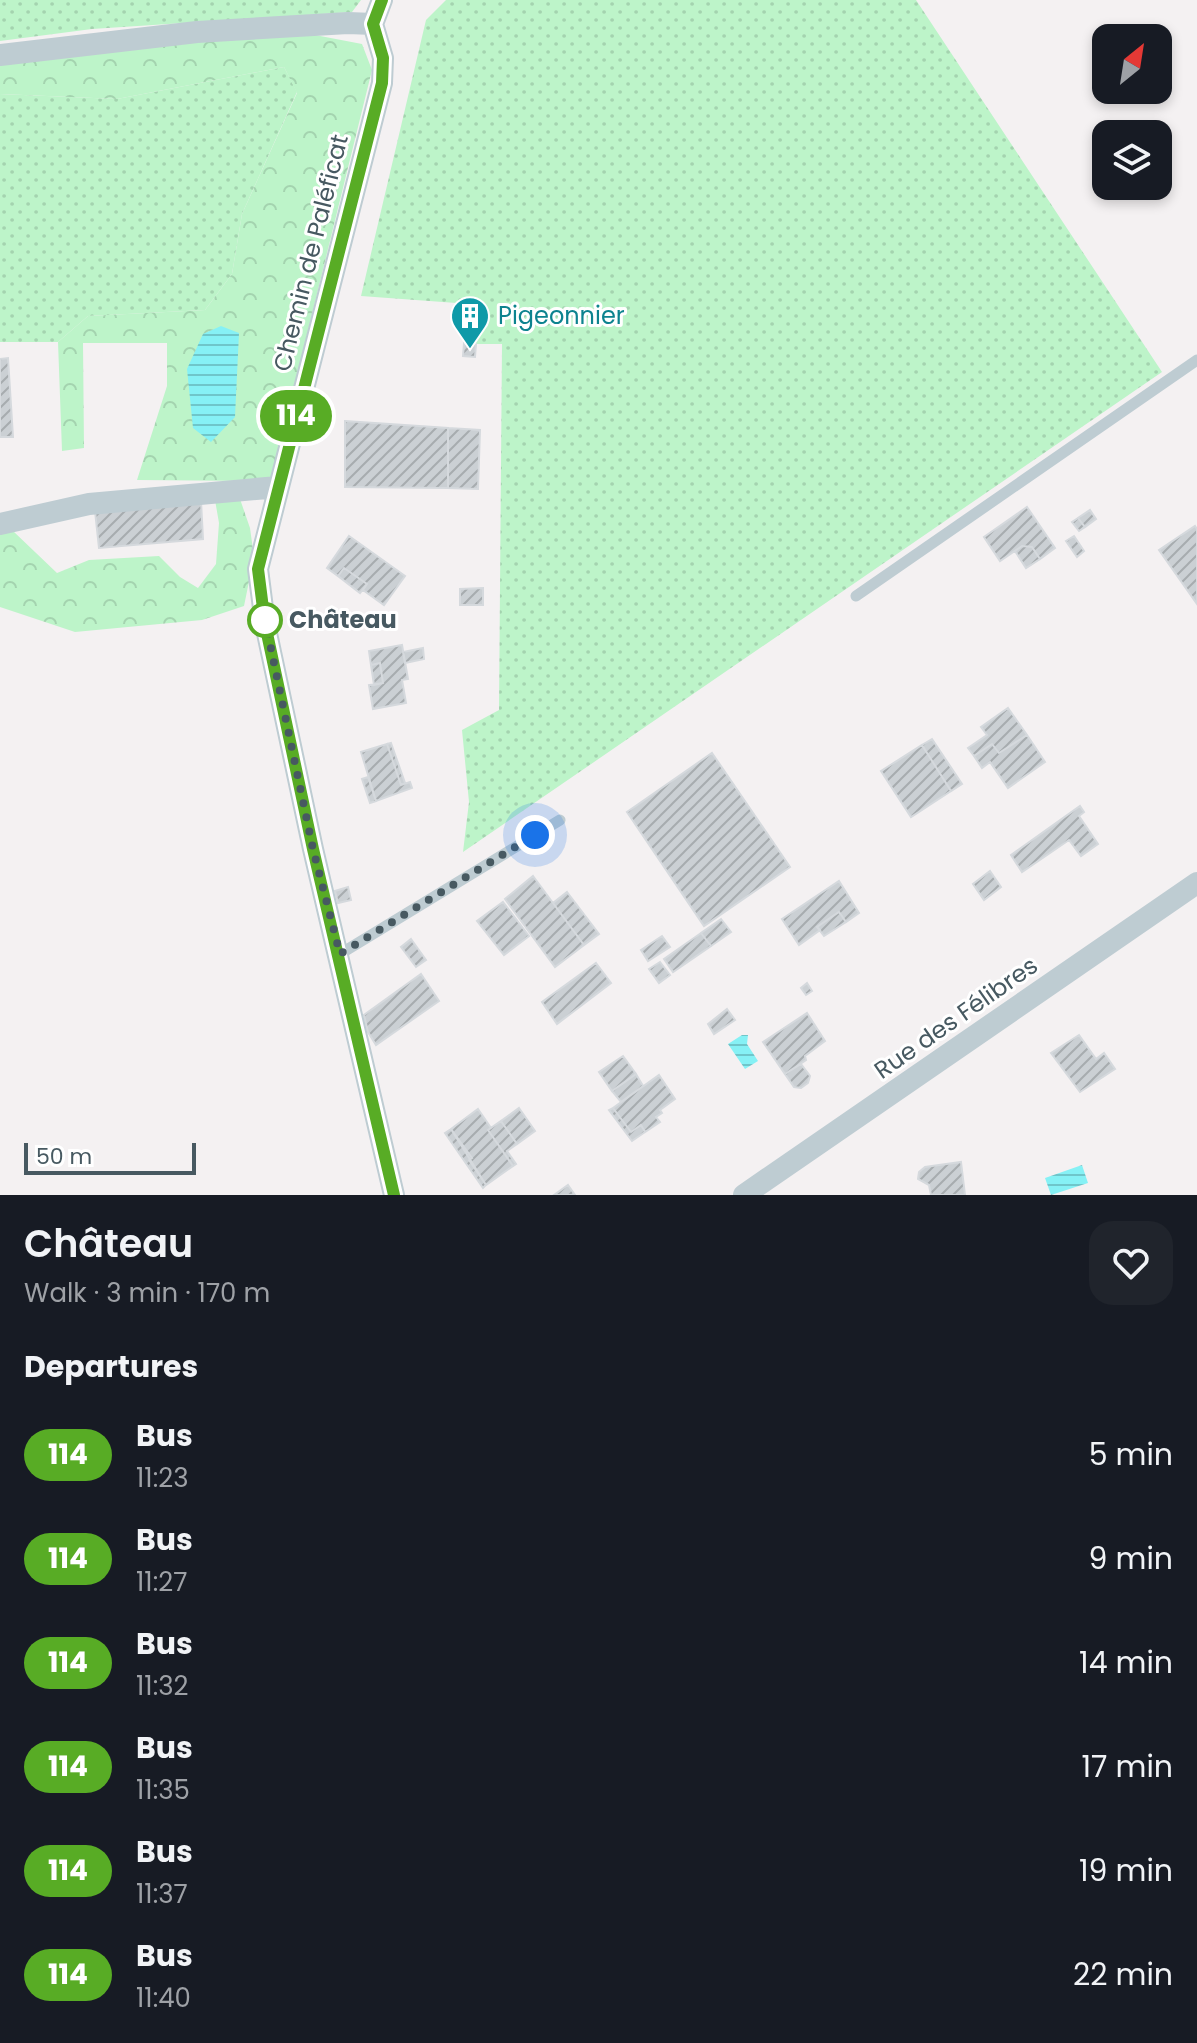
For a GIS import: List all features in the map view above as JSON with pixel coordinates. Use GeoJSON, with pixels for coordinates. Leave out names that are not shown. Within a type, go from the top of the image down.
{"type":"FeatureCollection","features":[{"type":"Feature","properties":{"kind":"street"},"geometry":{"type":"LineString","coordinates":[[0,55],[197,32],[373,24],[382,0]]}},
{"type":"Feature","properties":{"kind":"street","name":"Chemin de Paléficat"},"geometry":{"type":"LineString","coordinates":[[373,24],[383,58],[382,83],[258,569],[313,849],[394,1195]]}},
{"type":"Feature","properties":{"kind":"street"},"geometry":{"type":"LineString","coordinates":[[0,524],[89,504],[278,487]]}},
{"type":"Feature","properties":{"kind":"street","name":"Rue des Félibres"},"geometry":{"type":"LineString","coordinates":[[744,1195],[1197,883]]}},
{"type":"Feature","properties":{"kind":"lane"},"geometry":{"type":"LineString","coordinates":[[856,596],[1197,360]]}},
{"type":"Feature","properties":{"kind":"lane"},"geometry":{"type":"LineString","coordinates":[[340,954],[560,820]]}},
{"type":"Feature","properties":{"kind":"green space"},"geometry":{"type":"Polygon","coordinates":[[[0,0],[361,0],[352,12],[92,29],[0,41],[0,0]]]}},
{"type":"Feature","properties":{"kind":"green space"},"geometry":{"type":"Polygon","coordinates":[[[446,0],[916,0],[1162,372],[463,852],[469,802],[462,730],[499,710],[502,344],[476,344],[470,304],[361,296],[426,20],[446,0]]]}},
{"type":"Feature","properties":{"kind":"green space"},"geometry":{"type":"Polygon","coordinates":[[[315,35],[362,44],[372,70],[271,481],[137,480],[167,386],[167,343],[83,343],[84,448],[62,451],[58,342],[88,316],[205,310],[232,274],[242,214],[297,93],[284,67],[117,99],[0,94],[0,61],[192,38],[315,35]]]}},
{"type":"Feature","properties":{"kind":"green space"},"geometry":{"type":"Polygon","coordinates":[[[284,67],[297,92],[242,214],[232,274],[205,310],[88,316],[58,342],[0,342],[0,94],[117,99],[284,67]]]}},
{"type":"Feature","properties":{"kind":"green space"},"geometry":{"type":"Polygon","coordinates":[[[240,499],[250,528],[254,557],[244,606],[202,620],[75,632],[0,607],[0,534],[13,531],[57,573],[89,560],[159,556],[180,577],[198,588],[216,564],[219,523],[215,500],[240,499]]]}},
{"type":"Feature","properties":{"kind":"water"},"geometry":{"type":"Polygon","coordinates":[[[221,326],[239,333],[235,417],[211,442],[193,428],[187,369],[203,334],[221,326]]]}},
{"type":"Feature","properties":{"kind":"water"},"geometry":{"type":"Polygon","coordinates":[[[742,1035],[748,1035],[747,1044],[758,1061],[745,1069],[728,1044],[742,1035]]]}},
{"type":"Feature","properties":{"kind":"water"},"geometry":{"type":"Polygon","coordinates":[[[1082,1165],[1088,1183],[1051,1195],[1045,1178],[1082,1165]]]}},
{"type":"Feature","properties":{"kind":"building","name":"Pigeonnier"},"geometry":{"type":"Polygon","coordinates":[[[464,343],[476,344],[475,357],[463,356],[464,343]]]}},
{"type":"Feature","properties":{"kind":"building"},"geometry":{"type":"Polygon","coordinates":[[[8,358],[13,437],[0,437],[0,359],[8,358]]]}},
{"type":"Feature","properties":{"kind":"building"},"geometry":{"type":"Polygon","coordinates":[[[345,421],[448,428],[448,488],[345,487],[345,421]]]}},
{"type":"Feature","properties":{"kind":"building"},"geometry":{"type":"Polygon","coordinates":[[[448,428],[480,430],[478,489],[448,488],[448,428]]]}},
{"type":"Feature","properties":{"kind":"building"},"geometry":{"type":"Polygon","coordinates":[[[201,501],[203,539],[99,548],[95,511],[201,501]]]}},
{"type":"Feature","properties":{"kind":"building"},"geometry":{"type":"Polygon","coordinates":[[[1027,507],[1055,548],[1040,559],[1032,547],[1022,546],[1000,561],[984,537],[1027,507]]]}},
{"type":"Feature","properties":{"kind":"building"},"geometry":{"type":"Polygon","coordinates":[[[1090,510],[1096,519],[1085,527],[1078,518],[1090,510]]]}},
{"type":"Feature","properties":{"kind":"building"},"geometry":{"type":"Polygon","coordinates":[[[1078,518],[1085,527],[1079,531],[1072,522],[1078,518]]]}},
{"type":"Feature","properties":{"kind":"building"},"geometry":{"type":"Polygon","coordinates":[[[1195,526],[1197,529],[1197,604],[1159,550],[1195,526]]]}},
{"type":"Feature","properties":{"kind":"building"},"geometry":{"type":"Polygon","coordinates":[[[349,536],[405,576],[384,605],[363,590],[367,584],[344,568],[338,576],[327,568],[349,536]]]}},
{"type":"Feature","properties":{"kind":"building"},"geometry":{"type":"Polygon","coordinates":[[[1074,536],[1084,551],[1077,557],[1066,541],[1074,536]]]}},
{"type":"Feature","properties":{"kind":"building"},"geometry":{"type":"Polygon","coordinates":[[[1022,546],[1032,547],[1040,559],[1026,568],[1015,551],[1022,546]]]}},
{"type":"Feature","properties":{"kind":"building"},"geometry":{"type":"Polygon","coordinates":[[[344,568],[367,584],[360,593],[338,576],[344,568]]]}},
{"type":"Feature","properties":{"kind":"building"},"geometry":{"type":"Polygon","coordinates":[[[483,588],[483,605],[460,605],[460,589],[483,588]]]}},
{"type":"Feature","properties":{"kind":"building"},"geometry":{"type":"Polygon","coordinates":[[[402,645],[408,679],[402,680],[406,703],[373,709],[369,685],[383,683],[380,663],[371,665],[369,651],[402,645]]]}},
{"type":"Feature","properties":{"kind":"building"},"geometry":{"type":"Polygon","coordinates":[[[423,648],[424,659],[405,663],[403,652],[423,648]]]}},
{"type":"Feature","properties":{"kind":"building"},"geometry":{"type":"Polygon","coordinates":[[[380,663],[383,683],[374,685],[371,665],[380,663]]]}},
{"type":"Feature","properties":{"kind":"building"},"geometry":{"type":"Polygon","coordinates":[[[1008,708],[1027,735],[999,753],[992,744],[974,756],[968,748],[987,735],[981,727],[1008,708]]]}},
{"type":"Feature","properties":{"kind":"building"},"geometry":{"type":"Polygon","coordinates":[[[1027,735],[1045,762],[1008,788],[990,762],[982,768],[974,756],[992,744],[999,753],[1027,735]]]}},
{"type":"Feature","properties":{"kind":"building"},"geometry":{"type":"Polygon","coordinates":[[[932,739],[962,784],[951,791],[922,745],[932,739]]]}},
{"type":"Feature","properties":{"kind":"building"},"geometry":{"type":"Polygon","coordinates":[[[391,743],[405,783],[401,785],[387,744],[391,743]]]}},
{"type":"Feature","properties":{"kind":"building"},"geometry":{"type":"Polygon","coordinates":[[[387,744],[401,785],[410,782],[412,788],[376,801],[361,752],[387,744]]]}},
{"type":"Feature","properties":{"kind":"building"},"geometry":{"type":"Polygon","coordinates":[[[922,745],[951,791],[911,817],[881,771],[922,745]]]}},
{"type":"Feature","properties":{"kind":"building"},"geometry":{"type":"Polygon","coordinates":[[[712,753],[790,867],[704,926],[627,812],[712,753]]]}},
{"type":"Feature","properties":{"kind":"building"},"geometry":{"type":"Polygon","coordinates":[[[368,777],[376,801],[370,803],[362,779],[368,777]]]}},
{"type":"Feature","properties":{"kind":"building"},"geometry":{"type":"Polygon","coordinates":[[[1080,806],[1084,812],[1079,816],[1098,844],[1081,856],[1069,840],[1022,872],[1011,855],[1080,806]]]}},
{"type":"Feature","properties":{"kind":"building"},"geometry":{"type":"Polygon","coordinates":[[[990,871],[1001,887],[984,900],[973,884],[990,871]]]}},
{"type":"Feature","properties":{"kind":"building"},"geometry":{"type":"Polygon","coordinates":[[[533,876],[584,945],[555,967],[505,899],[533,876]]]}},
{"type":"Feature","properties":{"kind":"building"},"geometry":{"type":"Polygon","coordinates":[[[839,881],[859,913],[846,922],[839,912],[817,927],[820,930],[799,945],[782,919],[839,881]]]}},
{"type":"Feature","properties":{"kind":"building"},"geometry":{"type":"Polygon","coordinates":[[[348,887],[351,900],[338,903],[335,891],[348,887]]]}},
{"type":"Feature","properties":{"kind":"building"},"geometry":{"type":"Polygon","coordinates":[[[567,892],[599,934],[584,945],[553,903],[567,892]]]}},
{"type":"Feature","properties":{"kind":"building"},"geometry":{"type":"Polygon","coordinates":[[[503,902],[529,936],[504,955],[477,921],[503,902]]]}},
{"type":"Feature","properties":{"kind":"building"},"geometry":{"type":"Polygon","coordinates":[[[839,912],[846,922],[824,936],[817,927],[839,912]]]}},
{"type":"Feature","properties":{"kind":"building"},"geometry":{"type":"Polygon","coordinates":[[[721,919],[731,932],[711,946],[701,933],[721,919]]]}},
{"type":"Feature","properties":{"kind":"building"},"geometry":{"type":"Polygon","coordinates":[[[701,933],[711,946],[673,972],[664,959],[701,933]]]}},
{"type":"Feature","properties":{"kind":"building"},"geometry":{"type":"Polygon","coordinates":[[[662,936],[670,947],[648,961],[641,950],[662,936]]]}},
{"type":"Feature","properties":{"kind":"building"},"geometry":{"type":"Polygon","coordinates":[[[411,939],[426,960],[416,967],[401,947],[411,939]]]}},
{"type":"Feature","properties":{"kind":"building"},"geometry":{"type":"Polygon","coordinates":[[[660,962],[670,975],[659,983],[649,969],[660,962]]]}},
{"type":"Feature","properties":{"kind":"building"},"geometry":{"type":"Polygon","coordinates":[[[596,963],[611,983],[557,1024],[542,1002],[596,963]]]}},
{"type":"Feature","properties":{"kind":"building"},"geometry":{"type":"Polygon","coordinates":[[[421,974],[439,1001],[376,1045],[368,1032],[364,1015],[421,974]]]}},
{"type":"Feature","properties":{"kind":"building"},"geometry":{"type":"Polygon","coordinates":[[[807,983],[812,991],[806,995],[801,988],[807,983]]]}},
{"type":"Feature","properties":{"kind":"building"},"geometry":{"type":"Polygon","coordinates":[[[727,1009],[735,1020],[714,1034],[708,1024],[727,1009]]]}},
{"type":"Feature","properties":{"kind":"building"},"geometry":{"type":"Polygon","coordinates":[[[807,1013],[825,1041],[805,1056],[806,1060],[785,1074],[763,1042],[807,1013]]]}},
{"type":"Feature","properties":{"kind":"building"},"geometry":{"type":"Polygon","coordinates":[[[1079,1035],[1096,1059],[1104,1053],[1115,1069],[1080,1092],[1051,1053],[1079,1035]]]}},
{"type":"Feature","properties":{"kind":"building"},"geometry":{"type":"Polygon","coordinates":[[[623,1056],[636,1074],[612,1091],[599,1072],[623,1056]]]}},
{"type":"Feature","properties":{"kind":"building"},"geometry":{"type":"Polygon","coordinates":[[[801,1064],[810,1076],[808,1083],[801,1088],[794,1087],[785,1074],[801,1064]]]}},
{"type":"Feature","properties":{"kind":"building"},"geometry":{"type":"Polygon","coordinates":[[[636,1074],[643,1086],[621,1102],[612,1091],[636,1074]]]}},
{"type":"Feature","properties":{"kind":"building"},"geometry":{"type":"Polygon","coordinates":[[[659,1075],[675,1099],[660,1110],[662,1113],[656,1117],[660,1122],[645,1132],[641,1125],[631,1132],[613,1108],[659,1075]]]}},
{"type":"Feature","properties":{"kind":"building"},"geometry":{"type":"Polygon","coordinates":[[[519,1108],[535,1131],[517,1144],[501,1121],[519,1108]]]}},
{"type":"Feature","properties":{"kind":"building"},"geometry":{"type":"Polygon","coordinates":[[[613,1108],[631,1132],[641,1125],[645,1132],[632,1141],[609,1110],[613,1108]]]}},
{"type":"Feature","properties":{"kind":"building"},"geometry":{"type":"Polygon","coordinates":[[[478,1109],[491,1128],[488,1130],[513,1166],[486,1185],[451,1129],[478,1109]]]}},
{"type":"Feature","properties":{"kind":"building"},"geometry":{"type":"Polygon","coordinates":[[[501,1121],[517,1144],[507,1151],[516,1164],[513,1166],[488,1130],[501,1121]]]}},
{"type":"Feature","properties":{"kind":"building"},"geometry":{"type":"Polygon","coordinates":[[[451,1129],[472,1158],[469,1160],[486,1185],[483,1188],[445,1133],[451,1129]]]}},
{"type":"Feature","properties":{"kind":"building"},"geometry":{"type":"Polygon","coordinates":[[[961,1162],[965,1195],[931,1195],[929,1185],[918,1179],[919,1172],[925,1167],[961,1162]]]}},
{"type":"Feature","properties":{"kind":"building"},"geometry":{"type":"Polygon","coordinates":[[[568,1185],[575,1195],[554,1195],[568,1185]]]}},
{"type":"Feature","properties":{"kind":"bus line","name":"114"},"geometry":{"type":"LineString","coordinates":[[382,0],[373,24],[383,58],[382,83],[258,569],[265,624],[313,849],[394,1195]]}},
{"type":"Feature","properties":{"kind":"place","name":"Pigeonnier"},"geometry":{"type":"Point","coordinates":[470,350]}},
{"type":"Feature","properties":{"kind":"place","name":"Château"},"geometry":{"type":"Point","coordinates":[265,620]}},
{"type":"Feature","properties":{"kind":"route"},"geometry":{"type":"LineString","coordinates":[[265,620],[313,849],[340,954],[535,835]]}}]}
